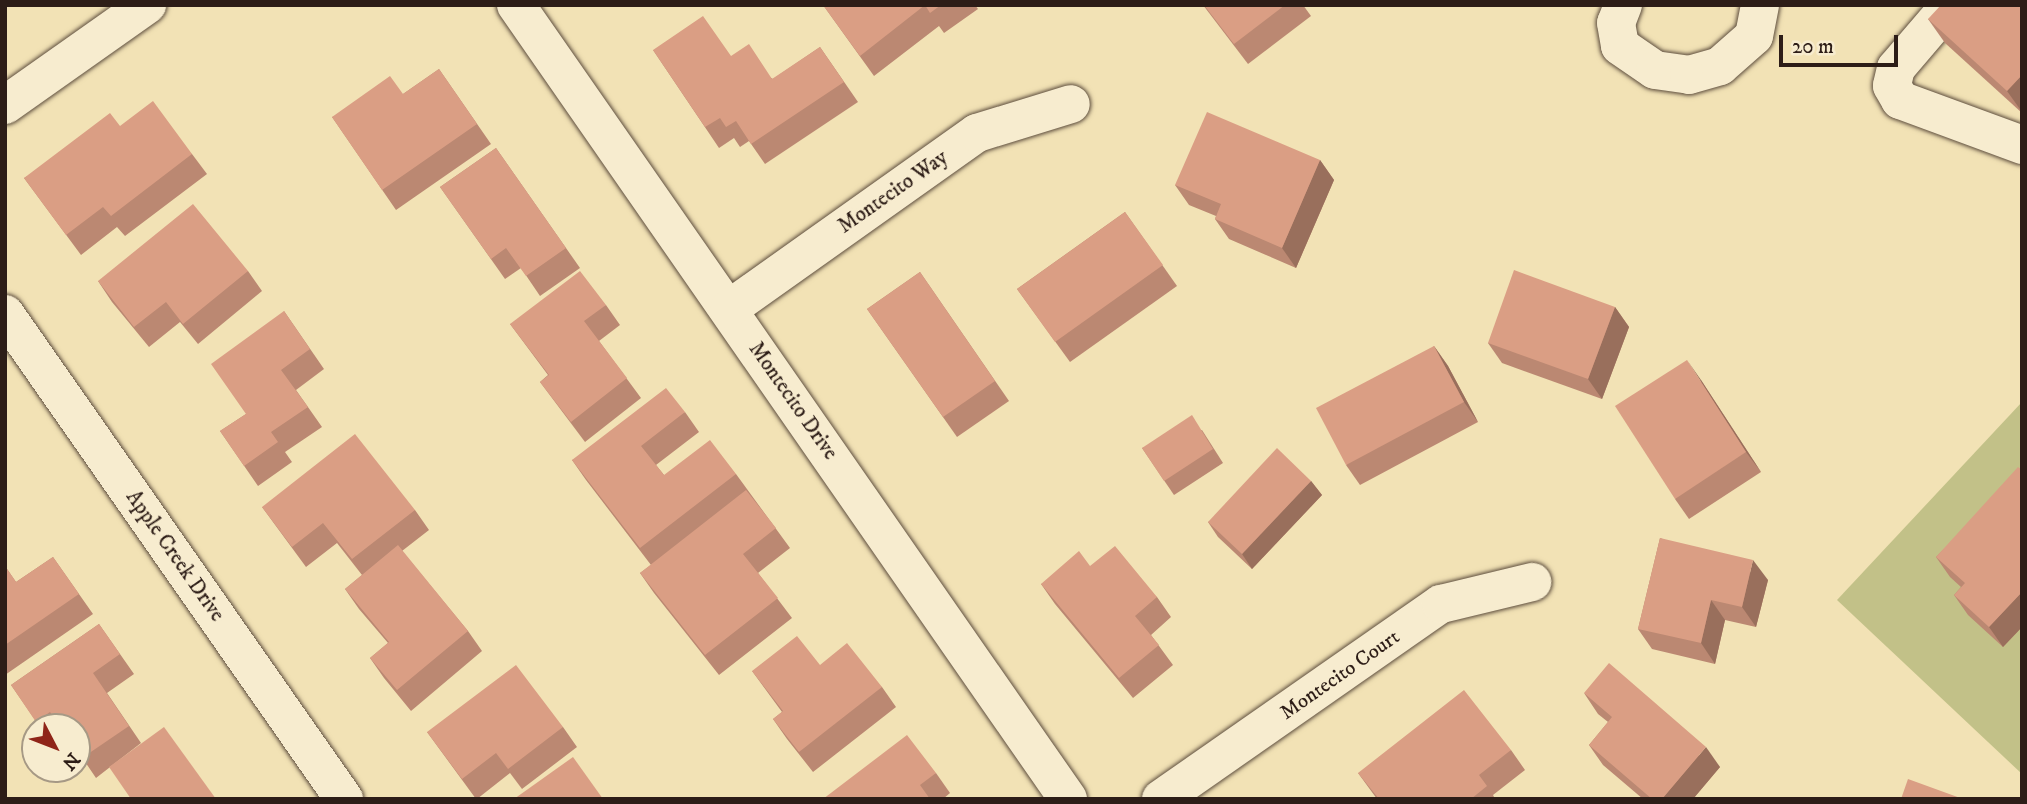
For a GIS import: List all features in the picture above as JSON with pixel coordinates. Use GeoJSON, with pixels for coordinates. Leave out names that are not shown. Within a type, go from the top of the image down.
{"type":"FeatureCollection","features":[{"type":"Feature","properties":{"kind":"street"},"geometry":{"type":"LineString","coordinates":[[5,105],[147,5]]}},
{"type":"Feature","properties":{"kind":"street","name":"Montecito Drive"},"geometry":{"type":"LineString","coordinates":[[516,5],[1068,799]]}},
{"type":"Feature","properties":{"kind":"street"},"geometry":{"type":"LineString","coordinates":[[1623,5],[1616,23],[1620,46],[1655,70],[1689,75],[1720,66],[1754,36],[1760,5]]}},
{"type":"Feature","properties":{"kind":"street"},"geometry":{"type":"LineString","coordinates":[[1950,5],[1896,68],[1892,86],[1900,100],[2022,145]]}},
{"type":"Feature","properties":{"kind":"street","name":"Montecito Way"},"geometry":{"type":"LineString","coordinates":[[729,309],[977,134],[1071,104]]}},
{"type":"Feature","properties":{"kind":"street","name":"Apple Creek Drive"},"geometry":{"type":"LineString","coordinates":[[5,314],[344,799]]}},
{"type":"Feature","properties":{"kind":"street","name":"Montecito Court"},"geometry":{"type":"LineString","coordinates":[[1161,799],[1441,604],[1532,582]]}},
{"type":"Feature","properties":{"kind":"shaded area"},"geometry":{"type":"Polygon","coordinates":[[[2022,402],[2022,774],[1837,600],[2022,402]]]}},
{"type":"Feature","properties":{"kind":"building"},"geometry":{"type":"Polygon","coordinates":[[[823,5],[925,5],[860,56],[823,5]]]}},
{"type":"Feature","properties":{"kind":"building"},"geometry":{"type":"Polygon","coordinates":[[[925,5],[941,5],[930,13],[925,5]]]}},
{"type":"Feature","properties":{"kind":"building"},"geometry":{"type":"Polygon","coordinates":[[[1204,5],[1285,5],[1234,44],[1204,5]]]}},
{"type":"Feature","properties":{"kind":"building"},"geometry":{"type":"Polygon","coordinates":[[[1941,5],[2022,5],[2022,75],[2007,91],[1928,19],[1941,5]]]}},
{"type":"Feature","properties":{"kind":"building"},"geometry":{"type":"Polygon","coordinates":[[[703,16],[731,56],[749,44],[772,79],[820,47],[844,82],[751,144],[736,121],[726,127],[720,118],[705,127],[653,50],[703,16]]]}},
{"type":"Feature","properties":{"kind":"building"},"geometry":{"type":"Polygon","coordinates":[[[439,69],[477,124],[382,190],[332,117],[390,76],[403,94],[439,69]]]}},
{"type":"Feature","properties":{"kind":"building"},"geometry":{"type":"Polygon","coordinates":[[[153,101],[192,154],[111,216],[103,207],[66,235],[24,178],[110,113],[120,126],[153,101]]]}},
{"type":"Feature","properties":{"kind":"building"},"geometry":{"type":"Polygon","coordinates":[[[1207,112],[1320,160],[1282,248],[1215,219],[1221,204],[1175,185],[1207,112]]]}},
{"type":"Feature","properties":{"kind":"building"},"geometry":{"type":"Polygon","coordinates":[[[496,148],[566,248],[526,276],[506,248],[491,259],[440,187],[496,148]]]}},
{"type":"Feature","properties":{"kind":"building"},"geometry":{"type":"Polygon","coordinates":[[[193,204],[248,271],[183,324],[166,302],[134,327],[98,281],[193,204]]]}},
{"type":"Feature","properties":{"kind":"building"},"geometry":{"type":"Polygon","coordinates":[[[1125,212],[1163,265],[1055,342],[1017,289],[1125,212]]]}},
{"type":"Feature","properties":{"kind":"building"},"geometry":{"type":"Polygon","coordinates":[[[1514,270],[1615,307],[1588,379],[1488,343],[1514,270]]]}},
{"type":"Feature","properties":{"kind":"building"},"geometry":{"type":"Polygon","coordinates":[[[580,271],[606,305],[584,321],[627,378],[571,422],[540,382],[549,375],[510,324],[580,271]]]}},
{"type":"Feature","properties":{"kind":"building"},"geometry":{"type":"Polygon","coordinates":[[[920,272],[995,381],[943,417],[867,309],[920,272]]]}},
{"type":"Feature","properties":{"kind":"building"},"geometry":{"type":"Polygon","coordinates":[[[284,311],[310,349],[281,370],[308,407],[271,432],[278,442],[244,466],[220,431],[246,414],[211,364],[284,311]]]}},
{"type":"Feature","properties":{"kind":"building"},"geometry":{"type":"Polygon","coordinates":[[[1434,346],[1464,402],[1346,465],[1316,408],[1434,346]]]}},
{"type":"Feature","properties":{"kind":"building"},"geometry":{"type":"Polygon","coordinates":[[[1687,360],[1746,452],[1675,499],[1615,406],[1687,360]]]}},
{"type":"Feature","properties":{"kind":"building"},"geometry":{"type":"Polygon","coordinates":[[[666,388],[685,412],[641,446],[664,475],[710,440],[736,474],[640,548],[572,460],[666,388]]]}},
{"type":"Feature","properties":{"kind":"building"},"geometry":{"type":"Polygon","coordinates":[[[1192,415],[1213,449],[1164,481],[1142,448],[1192,415]]]}},
{"type":"Feature","properties":{"kind":"building"},"geometry":{"type":"Polygon","coordinates":[[[355,434],[415,510],[352,559],[323,523],[292,547],[262,507],[355,434]]]}},
{"type":"Feature","properties":{"kind":"building"},"geometry":{"type":"Polygon","coordinates":[[[1277,448],[1311,481],[1242,554],[1208,522],[1277,448]]]}},
{"type":"Feature","properties":{"kind":"building"},"geometry":{"type":"Polygon","coordinates":[[[2018,467],[2022,470],[2022,592],[1989,627],[1954,595],[1965,583],[1936,557],[2018,467]]]}},
{"type":"Feature","properties":{"kind":"building"},"geometry":{"type":"Polygon","coordinates":[[[746,490],[776,528],[743,554],[778,598],[705,655],[640,573],[746,490]]]}},
{"type":"Feature","properties":{"kind":"building"},"geometry":{"type":"Polygon","coordinates":[[[1660,538],[1753,560],[1742,607],[1711,600],[1701,643],[1638,629],[1660,538]]]}},
{"type":"Feature","properties":{"kind":"building"},"geometry":{"type":"Polygon","coordinates":[[[398,545],[468,631],[397,690],[370,658],[389,642],[345,589],[398,545]]]}},
{"type":"Feature","properties":{"kind":"building"},"geometry":{"type":"Polygon","coordinates":[[[1115,546],[1157,597],[1135,616],[1159,645],[1119,678],[1041,584],[1079,551],[1090,566],[1115,546]]]}},
{"type":"Feature","properties":{"kind":"building"},"geometry":{"type":"Polygon","coordinates":[[[53,557],[79,594],[5,645],[5,566],[16,582],[53,557]]]}},
{"type":"Feature","properties":{"kind":"building"},"geometry":{"type":"Polygon","coordinates":[[[99,624],[120,654],[93,673],[129,726],[91,752],[91,713],[30,713],[11,685],[99,624]]]}},
{"type":"Feature","properties":{"kind":"building"},"geometry":{"type":"Polygon","coordinates":[[[797,636],[820,665],[847,643],[882,687],[799,752],[773,719],[783,711],[752,671],[797,636]]]}},
{"type":"Feature","properties":{"kind":"building"},"geometry":{"type":"Polygon","coordinates":[[[1609,663],[1706,747],[1662,799],[1652,799],[1589,745],[1612,717],[1584,693],[1609,663]]]}},
{"type":"Feature","properties":{"kind":"building"},"geometry":{"type":"Polygon","coordinates":[[[516,665],[563,727],[508,769],[496,753],[462,779],[427,732],[516,665]]]}},
{"type":"Feature","properties":{"kind":"building"},"geometry":{"type":"Polygon","coordinates":[[[1464,690],[1511,750],[1479,775],[1487,786],[1471,799],[1379,799],[1358,773],[1464,690]]]}},
{"type":"Feature","properties":{"kind":"building"},"geometry":{"type":"Polygon","coordinates":[[[164,727],[216,799],[131,799],[109,767],[164,727]]]}},
{"type":"Feature","properties":{"kind":"building"},"geometry":{"type":"Polygon","coordinates":[[[907,735],[936,773],[920,785],[930,799],[823,799],[907,735]]]}},
{"type":"Feature","properties":{"kind":"building"},"geometry":{"type":"Polygon","coordinates":[[[573,757],[603,799],[514,799],[573,757]]]}},
{"type":"Feature","properties":{"kind":"building"},"geometry":{"type":"Polygon","coordinates":[[[1908,779],[1963,799],[1901,799],[1908,779]]]}}]}
